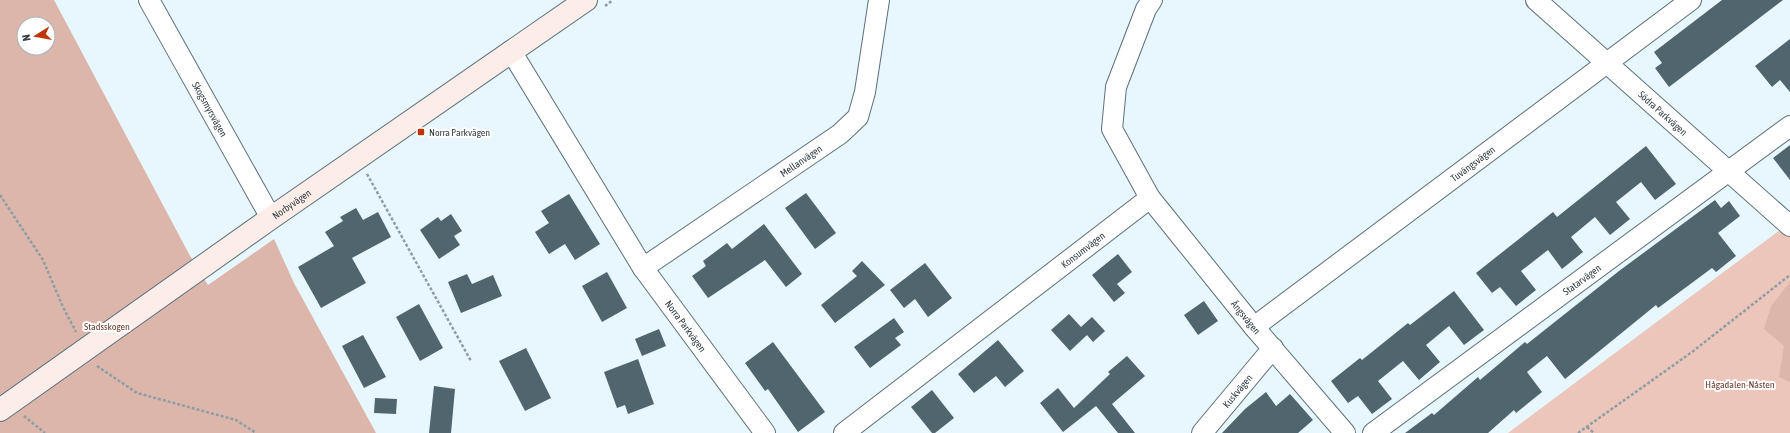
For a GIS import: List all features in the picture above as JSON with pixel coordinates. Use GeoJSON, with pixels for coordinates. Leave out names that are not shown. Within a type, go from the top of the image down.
{"type":"FeatureCollection","features":[{"type":"Feature","properties":{"kind":"street","name":"Skogsmyrsvägen"},"geometry":{"type":"LineString","coordinates":[[149,0],[271,218]]}},
{"type":"Feature","properties":{"kind":"street","name":"Norbyvägen"},"geometry":{"type":"LineString","coordinates":[[5,406],[271,218],[586,0]]}},
{"type":"Feature","properties":{"kind":"street","name":"Mellanvägen"},"geometry":{"type":"LineString","coordinates":[[643,268],[840,134],[858,117],[865,92],[879,0]]}},
{"type":"Feature","properties":{"kind":"street"},"geometry":{"type":"LineString","coordinates":[[1150,198],[1112,129],[1116,87],[1146,9],[1152,0]]}},
{"type":"Feature","properties":{"kind":"street","name":"Södra Parkvägen"},"geometry":{"type":"LineString","coordinates":[[1536,0],[1608,62],[1790,226]]}},
{"type":"Feature","properties":{"kind":"street","name":"Tuvängsvägen"},"geometry":{"type":"LineString","coordinates":[[1254,327],[1691,0]]}},
{"type":"Feature","properties":{"kind":"street","name":"Norra Parkvägen"},"geometry":{"type":"LineString","coordinates":[[511,51],[643,268],[765,433]]}},
{"type":"Feature","properties":{"kind":"street","name":"Statarvägen"},"geometry":{"type":"LineString","coordinates":[[1373,433],[1790,126]]}},
{"type":"Feature","properties":{"kind":"street","name":"Ängsvägen"},"geometry":{"type":"LineString","coordinates":[[1150,198],[1254,327],[1345,433]]}},
{"type":"Feature","properties":{"kind":"street","name":"Konsumvägen"},"geometry":{"type":"LineString","coordinates":[[844,433],[1150,198]]}},
{"type":"Feature","properties":{"kind":"street","name":"Kuskvägen"},"geometry":{"type":"LineString","coordinates":[[1202,433],[1272,348]]}},
{"type":"Feature","properties":{"kind":"path"},"geometry":{"type":"LineString","coordinates":[[367,174],[472,361]]}},
{"type":"Feature","properties":{"kind":"path"},"geometry":{"type":"LineString","coordinates":[[1578,433],[1692,352],[1790,275]]}},
{"type":"Feature","properties":{"kind":"path"},"geometry":{"type":"LineString","coordinates":[[5,406],[45,433]]}},
{"type":"Feature","properties":{"kind":"path"},"geometry":{"type":"LineString","coordinates":[[1587,427],[1594,433]]}},
{"type":"Feature","properties":{"kind":"green space","name":"Stadsskogen"},"geometry":{"type":"Polygon","coordinates":[[[0,0],[54,0],[189,254],[208,285],[274,239],[294,283],[376,433],[0,433],[0,0]]]}},
{"type":"Feature","properties":{"kind":"green space","name":"Hågadalen-Nåsten"},"geometry":{"type":"Polygon","coordinates":[[[1790,223],[1790,433],[1508,433],[1788,224],[1790,223]]]}},
{"type":"Feature","properties":{"kind":"green space"},"geometry":{"type":"Polygon","coordinates":[[[1790,282],[1790,382],[1779,377],[1784,346],[1764,329],[1771,306],[1790,282]]]}},
{"type":"Feature","properties":{"kind":"building"},"geometry":{"type":"Polygon","coordinates":[[[1722,0],[1783,0],[1669,87],[1655,68],[1662,63],[1654,52],[1722,0]]]}},
{"type":"Feature","properties":{"kind":"building"},"geometry":{"type":"Polygon","coordinates":[[[1790,39],[1790,92],[1780,80],[1772,87],[1755,66],[1790,39]]]}},
{"type":"Feature","properties":{"kind":"building"},"geometry":{"type":"Polygon","coordinates":[[[1790,145],[1790,180],[1773,158],[1790,145]]]}},
{"type":"Feature","properties":{"kind":"building"},"geometry":{"type":"Polygon","coordinates":[[[1646,146],[1676,184],[1655,200],[1641,182],[1616,202],[1630,219],[1610,235],[1595,217],[1571,237],[1583,252],[1562,269],[1548,250],[1521,271],[1536,290],[1516,306],[1500,287],[1492,293],[1476,273],[1553,212],[1557,217],[1646,146]]]}},
{"type":"Feature","properties":{"kind":"building"},"geometry":{"type":"Polygon","coordinates":[[[806,193],[836,233],[815,249],[785,208],[806,193]]]}},
{"type":"Feature","properties":{"kind":"building"},"geometry":{"type":"Polygon","coordinates":[[[569,194],[600,244],[575,260],[565,244],[549,254],[535,232],[549,223],[541,211],[569,194]]]}},
{"type":"Feature","properties":{"kind":"building"},"geometry":{"type":"Polygon","coordinates":[[[1715,200],[1721,208],[1729,201],[1740,216],[1718,233],[1736,256],[1716,272],[1712,268],[1658,308],[1656,305],[1565,379],[1547,356],[1527,372],[1542,392],[1516,413],[1514,410],[1488,433],[1405,433],[1432,413],[1434,415],[1478,377],[1480,380],[1525,342],[1527,344],[1619,271],[1715,200]]]}},
{"type":"Feature","properties":{"kind":"building"},"geometry":{"type":"Polygon","coordinates":[[[356,208],[363,220],[378,212],[391,237],[352,258],[366,283],[321,308],[298,267],[334,246],[325,232],[343,221],[340,217],[356,208]]]}},
{"type":"Feature","properties":{"kind":"building"},"geometry":{"type":"Polygon","coordinates":[[[451,214],[462,231],[454,236],[460,245],[439,259],[420,230],[438,217],[441,221],[451,214]]]}},
{"type":"Feature","properties":{"kind":"building"},"geometry":{"type":"Polygon","coordinates":[[[764,224],[802,274],[786,287],[765,260],[708,298],[692,276],[706,266],[703,261],[727,243],[732,249],[764,224]]]}},
{"type":"Feature","properties":{"kind":"building"},"geometry":{"type":"Polygon","coordinates":[[[1118,254],[1132,272],[1117,284],[1125,293],[1114,302],[1092,275],[1118,254]]]}},
{"type":"Feature","properties":{"kind":"building"},"geometry":{"type":"Polygon","coordinates":[[[862,261],[885,285],[835,323],[821,305],[857,276],[852,271],[862,261]]]}},
{"type":"Feature","properties":{"kind":"building"},"geometry":{"type":"Polygon","coordinates":[[[925,263],[952,298],[928,317],[915,299],[904,308],[890,290],[925,263]]]}},
{"type":"Feature","properties":{"kind":"building"},"geometry":{"type":"Polygon","coordinates":[[[607,272],[627,308],[602,322],[582,286],[607,272]]]}},
{"type":"Feature","properties":{"kind":"building"},"geometry":{"type":"Polygon","coordinates":[[[467,274],[472,284],[493,275],[502,296],[461,313],[448,282],[467,274]]]}},
{"type":"Feature","properties":{"kind":"building"},"geometry":{"type":"Polygon","coordinates":[[[1454,291],[1484,330],[1464,345],[1449,326],[1426,345],[1440,362],[1419,380],[1403,361],[1378,381],[1392,399],[1372,414],[1358,396],[1348,403],[1331,381],[1360,358],[1362,360],[1408,323],[1410,325],[1454,291]]]}},
{"type":"Feature","properties":{"kind":"building"},"geometry":{"type":"Polygon","coordinates":[[[1204,301],[1218,321],[1198,335],[1184,315],[1204,301]]]}},
{"type":"Feature","properties":{"kind":"building"},"geometry":{"type":"Polygon","coordinates":[[[419,304],[443,348],[420,361],[396,317],[419,304]]]}},
{"type":"Feature","properties":{"kind":"building"},"geometry":{"type":"Polygon","coordinates":[[[1069,314],[1081,327],[1092,317],[1105,331],[1093,342],[1087,335],[1070,351],[1051,330],[1069,314]]]}},
{"type":"Feature","properties":{"kind":"building"},"geometry":{"type":"Polygon","coordinates":[[[894,318],[904,332],[895,338],[901,345],[870,368],[854,347],[894,318]]]}},
{"type":"Feature","properties":{"kind":"building"},"geometry":{"type":"Polygon","coordinates":[[[659,329],[666,346],[642,356],[635,339],[659,329]]]}},
{"type":"Feature","properties":{"kind":"building"},"geometry":{"type":"Polygon","coordinates":[[[363,335],[386,377],[364,388],[342,346],[363,335]]]}},
{"type":"Feature","properties":{"kind":"building"},"geometry":{"type":"Polygon","coordinates":[[[998,340],[1024,371],[1005,387],[996,376],[974,393],[958,374],[998,340]]]}},
{"type":"Feature","properties":{"kind":"building"},"geometry":{"type":"Polygon","coordinates":[[[773,342],[825,412],[798,432],[768,389],[765,391],[745,363],[773,342]]]}},
{"type":"Feature","properties":{"kind":"building"},"geometry":{"type":"Polygon","coordinates":[[[526,348],[551,398],[525,411],[499,361],[526,348]]]}},
{"type":"Feature","properties":{"kind":"building"},"geometry":{"type":"Polygon","coordinates":[[[1127,356],[1145,376],[1112,404],[1135,433],[1118,433],[1096,406],[1063,432],[1040,403],[1058,388],[1074,408],[1110,374],[1108,372],[1127,356]]]}},
{"type":"Feature","properties":{"kind":"building"},"geometry":{"type":"Polygon","coordinates":[[[638,359],[654,404],[628,414],[625,405],[617,408],[604,372],[638,359]]]}},
{"type":"Feature","properties":{"kind":"building"},"geometry":{"type":"Polygon","coordinates":[[[434,386],[455,389],[451,433],[429,433],[434,386]]]}},
{"type":"Feature","properties":{"kind":"building"},"geometry":{"type":"Polygon","coordinates":[[[932,390],[954,418],[935,433],[932,433],[911,407],[932,390]]]}},
{"type":"Feature","properties":{"kind":"building"},"geometry":{"type":"Polygon","coordinates":[[[1266,392],[1276,406],[1290,394],[1313,420],[1298,433],[1222,433],[1245,409],[1266,392]]]}},
{"type":"Feature","properties":{"kind":"building"},"geometry":{"type":"Polygon","coordinates":[[[375,398],[397,399],[396,414],[374,413],[375,398]]]}},
{"type":"Feature","properties":{"kind":"place","name":"Norra Parkvägen"},"geometry":{"type":"Point","coordinates":[421,132]}}]}
